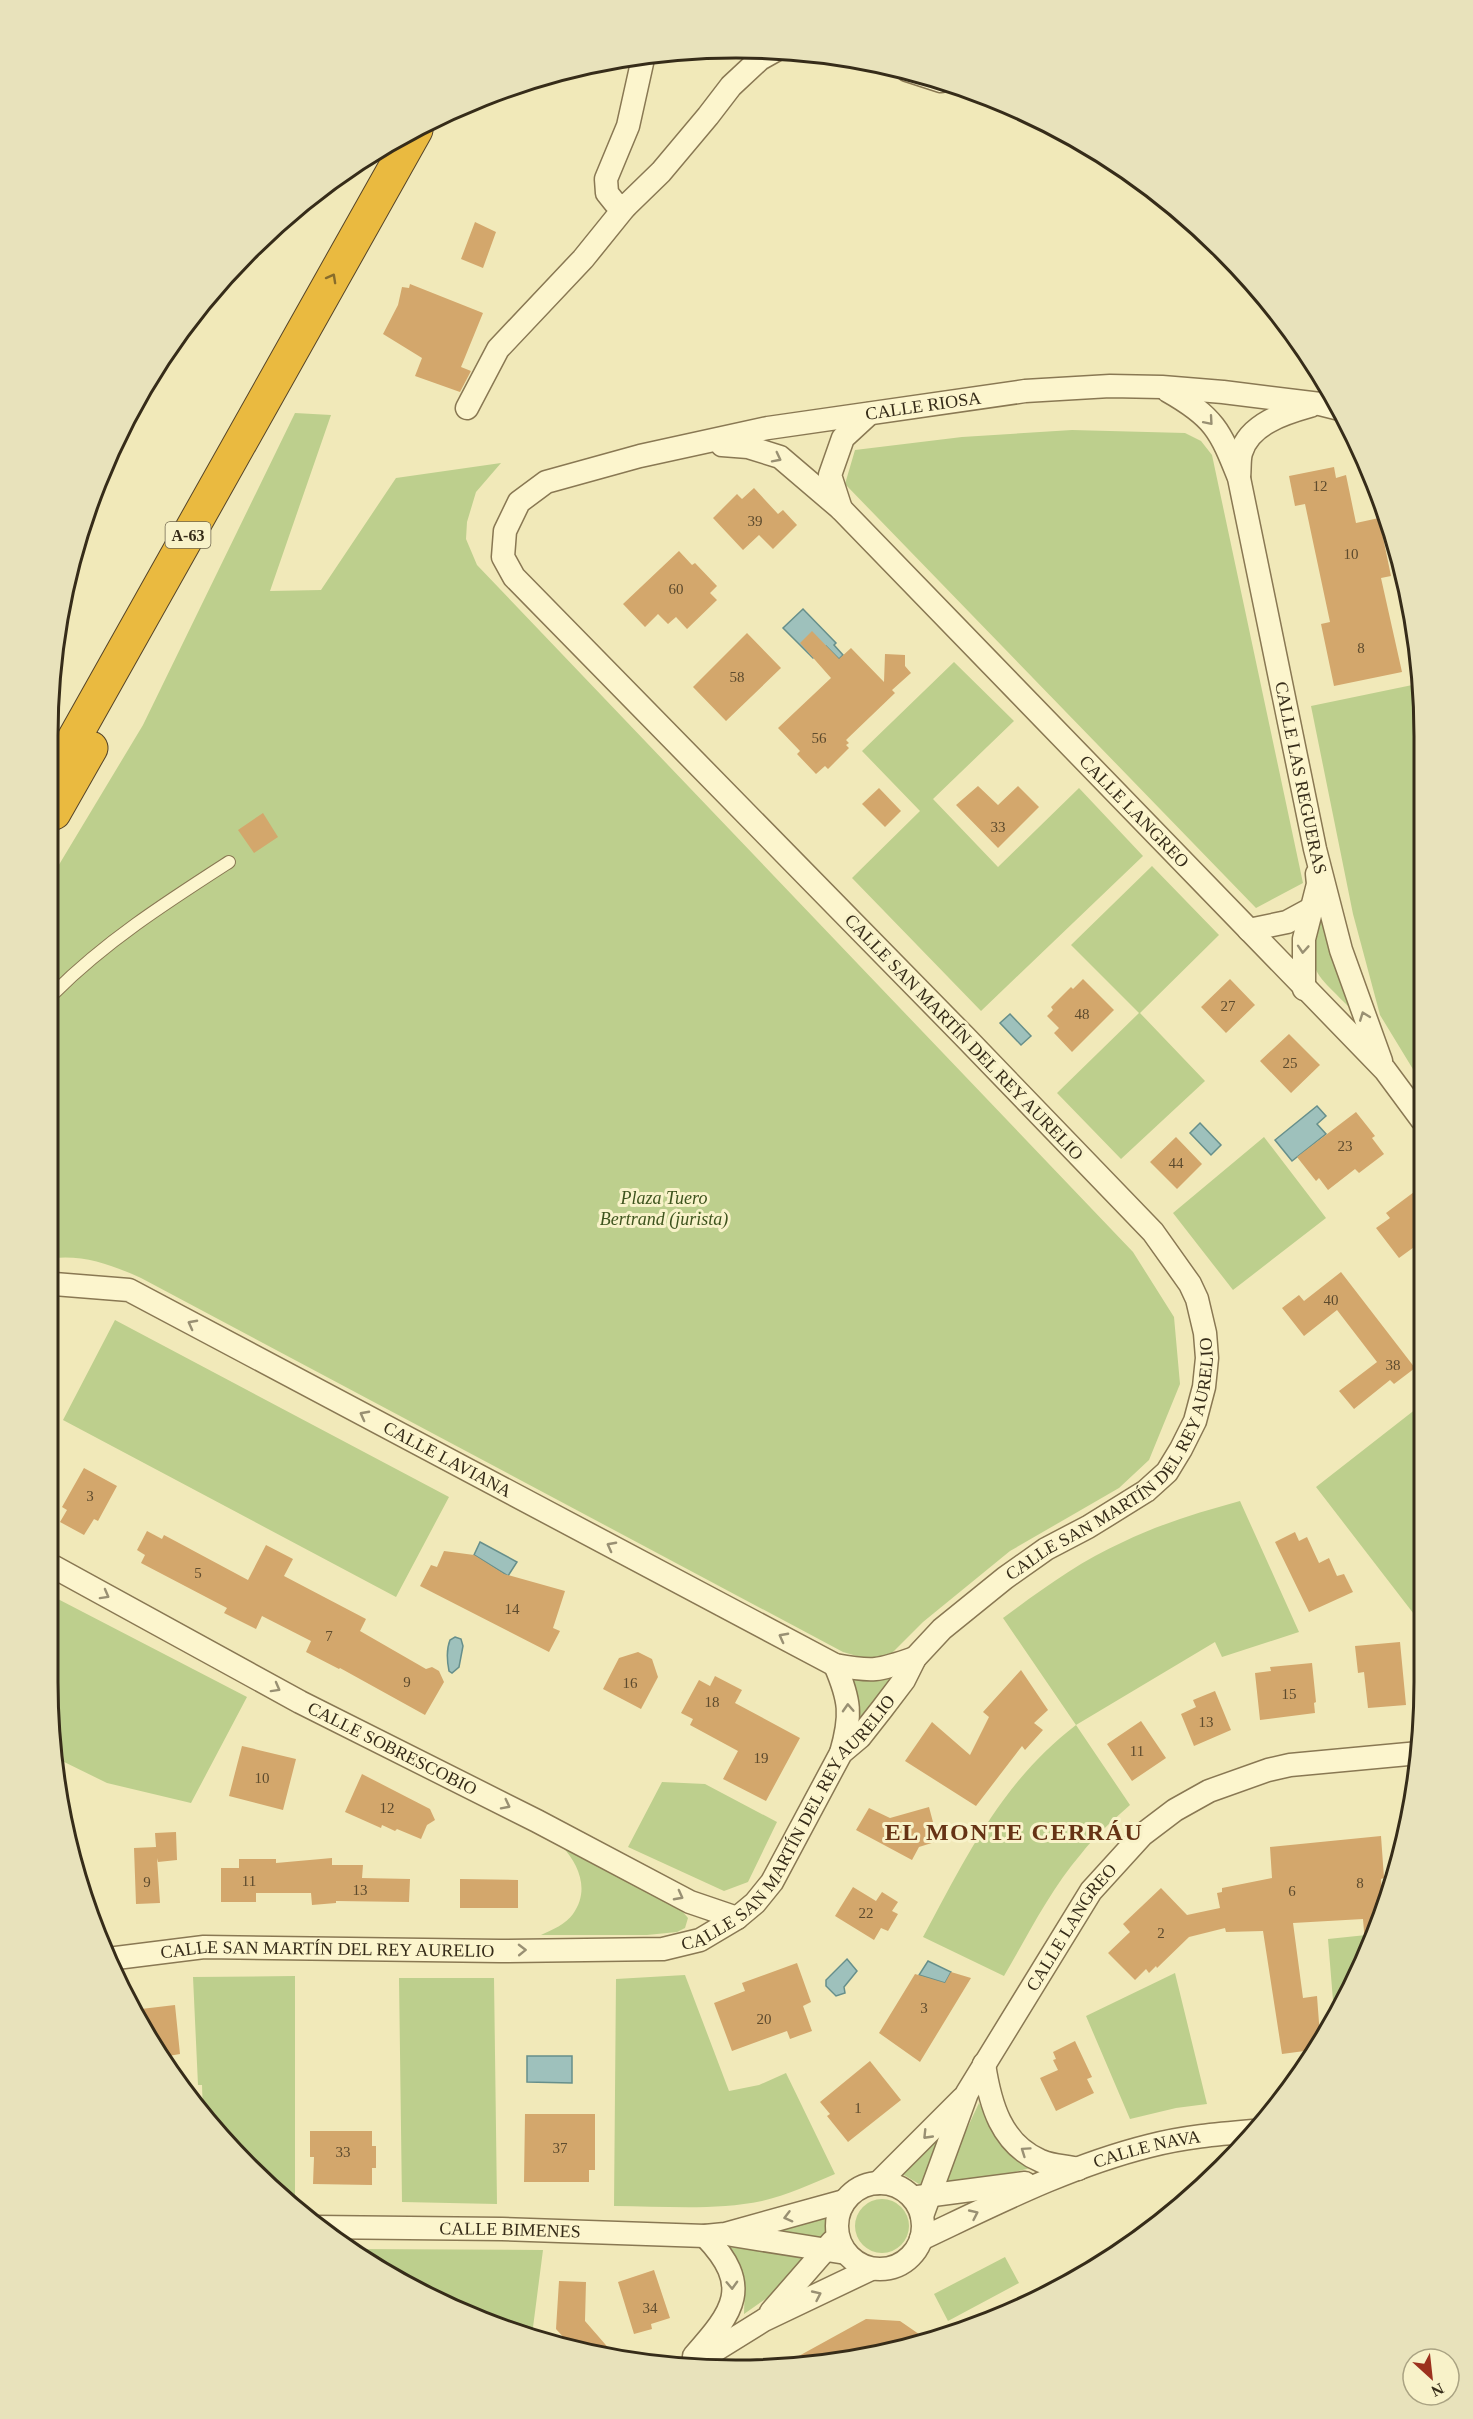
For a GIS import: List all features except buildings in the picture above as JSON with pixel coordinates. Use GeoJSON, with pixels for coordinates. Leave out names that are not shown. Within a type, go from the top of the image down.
{"type":"FeatureCollection","features":[{"type":"Feature","properties":{"kind":"highway","name":"A-63"},"geometry":{"type":"LineString","coordinates":[[58,764],[408,143]]}},
{"type":"Feature","properties":{"kind":"highway"},"geometry":{"type":"LineString","coordinates":[[58,806],[157,632],[304,329]]}},
{"type":"Feature","properties":{"kind":"street"},"geometry":{"type":"LineString","coordinates":[[467,408],[498,350],[553,293],[625,207],[661,172],[731,86],[760,59]]}},
{"type":"Feature","properties":{"kind":"street"},"geometry":{"type":"LineString","coordinates":[[625,207],[615,203],[607,193],[606,179],[628,126],[642,65]]}},
{"type":"Feature","properties":{"kind":"street","name":"CALLE RIOSA"},"geometry":{"type":"LineString","coordinates":[[519,502],[546,482],[640,456],[768,428],[1025,392],[1110,386],[1162,387],[1223,392],[1328,406]]}},
{"type":"Feature","properties":{"kind":"street","name":"CALLE LAS REGUERAS"},"geometry":{"type":"LineString","coordinates":[[1162,387],[1194,405],[1213,423],[1227,448],[1239,478],[1315,849],[1341,950],[1385,1070]]}},
{"type":"Feature","properties":{"kind":"street","name":"CALLE LAS REGUERAS"},"geometry":{"type":"LineString","coordinates":[[1239,478],[1242,452],[1251,435],[1284,413],[1328,406]]}},
{"type":"Feature","properties":{"kind":"street"},"geometry":{"type":"LineString","coordinates":[[841,509],[830,475],[843,438],[869,414]]}},
{"type":"Feature","properties":{"kind":"street","name":"CALLE LANGREO"},"geometry":{"type":"LineString","coordinates":[[700,443],[748,447],[780,457],[841,509],[1385,1070],[1414,1109]]}},
{"type":"Feature","properties":{"kind":"street","name":"CALLE SAN MARTÍN DEL REY AURELIO"},"geometry":{"type":"LineString","coordinates":[[117,1958],[204,1947],[500,1951],[663,1949],[700,1940],[737,1918],[755,1903],[772,1882],[841,1752],[861,1737],[904,1680],[915,1658],[942,1629],[1005,1578],[1046,1549],[1118,1510],[1146,1491],[1167,1472],[1195,1421],[1204,1387],[1207,1358],[1205,1333],[1197,1299],[1173,1258],[1153,1232],[965,1037],[514,577],[503,557],[505,531],[519,502]]}},
{"type":"Feature","properties":{"kind":"street"},"geometry":{"type":"LineString","coordinates":[[1304,989],[1304,939],[1318,884],[1315,849]]}},
{"type":"Feature","properties":{"kind":"street"},"geometry":{"type":"LineString","coordinates":[[1249,930],[1287,922],[1311,909]]}},
{"type":"Feature","properties":{"kind":"street","name":"CALLE LAVIANA"},"geometry":{"type":"LineString","coordinates":[[58,1284],[129,1290],[835,1665],[863,1670],[881,1670],[915,1658]]}},
{"type":"Feature","properties":{"kind":"street","name":"CALLE SOBRESCOBIO"},"geometry":{"type":"LineString","coordinates":[[58,1569],[300,1701],[537,1821],[690,1902],[737,1918]]}},
{"type":"Feature","properties":{"kind":"street"},"geometry":{"type":"LineString","coordinates":[[835,1665],[847,1692],[849,1709],[848,1730],[841,1752]]}},
{"type":"Feature","properties":{"kind":"street","name":"CALLE LANGREO"},"geometry":{"type":"LineString","coordinates":[[922,2203],[967,2092],[1091,1891],[1142,1835],[1175,1810],[1225,1784],[1268,1770],[1290,1765],[1411,1754]]}},
{"type":"Feature","properties":{"kind":"street"},"geometry":{"type":"LineString","coordinates":[[984,2064],[988,2092],[996,2116],[1007,2136],[1021,2149],[1042,2162],[1080,2169]]}},
{"type":"Feature","properties":{"kind":"street","name":"CALLE LANGREO"},"geometry":{"type":"LineString","coordinates":[[878,2183],[967,2092]]}},
{"type":"Feature","properties":{"kind":"street","name":"CALLE NAVA"},"geometry":{"type":"LineString","coordinates":[[921,2239],[1045,2181],[1148,2146],[1197,2136],[1243,2133]]}},
{"type":"Feature","properties":{"kind":"street","name":"CALLE NAVA"},"geometry":{"type":"LineString","coordinates":[[922,2203],[1045,2181]]}},
{"type":"Feature","properties":{"kind":"street"},"geometry":{"type":"LineString","coordinates":[[764,2320],[836,2246],[837,2224],[844,2201],[854,2192],[865,2185],[891,2184],[903,2189],[922,2203],[921,2239],[916,2251],[902,2263],[884,2269],[871,2269],[858,2263],[836,2246]]}},
{"type":"Feature","properties":{"kind":"street","name":"CALLE BIMENES"},"geometry":{"type":"LineString","coordinates":[[715,2235],[844,2201]]}},
{"type":"Feature","properties":{"kind":"street","name":"CALLE BIMENES"},"geometry":{"type":"LineString","coordinates":[[334,2227],[715,2235],[836,2246]]}},
{"type":"Feature","properties":{"kind":"street"},"geometry":{"type":"LineString","coordinates":[[691,2359],[714,2333],[731,2308],[733,2279],[719,2251],[715,2235]]}},
{"type":"Feature","properties":{"kind":"street"},"geometry":{"type":"LineString","coordinates":[[701,2359],[764,2320],[871,2269]]}},
{"type":"Feature","properties":{"kind":"lane"},"geometry":{"type":"LineString","coordinates":[[58,989],[83,964],[122,932],[229,862]]}},
{"type":"Feature","properties":{"kind":"green space","name":"Plaza Tuero Bertrand (jurista)"},"geometry":{"type":"Polygon","coordinates":[[[295,413],[331,415],[270,591],[321,590],[396,478],[501,463],[476,492],[467,522],[466,539],[477,565],[1133,1252],[1174,1317],[1180,1384],[1149,1460],[1119,1488],[1010,1551],[923,1622],[891,1654],[867,1659],[843,1652],[141,1278],[98,1262],[58,1258],[58,866],[143,725],[295,413]]]}},
{"type":"Feature","properties":{"kind":"green space"},"geometry":{"type":"Polygon","coordinates":[[[1072,430],[1185,433],[1201,441],[1212,455],[1303,883],[1256,908],[845,484],[855,450],[962,437],[1072,430]]]}},
{"type":"Feature","properties":{"kind":"green space"},"geometry":{"type":"Polygon","coordinates":[[[954,662],[1014,721],[933,799],[998,867],[1079,788],[1143,856],[981,1011],[852,878],[920,811],[862,751],[954,662]]]}},
{"type":"Feature","properties":{"kind":"green space"},"geometry":{"type":"Polygon","coordinates":[[[1412,685],[1414,1071],[1380,1015],[1353,914],[1311,706],[1412,685]]]}},
{"type":"Feature","properties":{"kind":"green space"},"geometry":{"type":"Polygon","coordinates":[[[1152,866],[1219,935],[1140,1013],[1205,1081],[1121,1159],[1057,1093],[1139,1013],[1071,945],[1152,866]]]}},
{"type":"Feature","properties":{"kind":"green space"},"geometry":{"type":"Polygon","coordinates":[[[1325,917],[1351,1004],[1349,1007],[1316,970],[1313,950],[1315,937],[1319,920],[1325,917]]]}},
{"type":"Feature","properties":{"kind":"green space"},"geometry":{"type":"Polygon","coordinates":[[[1264,1137],[1326,1218],[1233,1290],[1173,1213],[1264,1137]]]}},
{"type":"Feature","properties":{"kind":"green space"},"geometry":{"type":"Polygon","coordinates":[[[115,1320],[449,1497],[396,1597],[63,1420],[115,1320]]]}},
{"type":"Feature","properties":{"kind":"green space"},"geometry":{"type":"Polygon","coordinates":[[[1414,1410],[1414,1614],[1316,1487],[1414,1410]]]}},
{"type":"Feature","properties":{"kind":"green space"},"geometry":{"type":"Polygon","coordinates":[[[1240,1501],[1299,1632],[1222,1657],[1215,1642],[1076,1725],[1003,1618],[1061,1577],[1107,1550],[1166,1524],[1240,1501]]]}},
{"type":"Feature","properties":{"kind":"green space"},"geometry":{"type":"Polygon","coordinates":[[[58,1599],[247,1697],[191,1803],[107,1783],[63,1761],[58,1682],[58,1599]]]}},
{"type":"Feature","properties":{"kind":"green space"},"geometry":{"type":"Polygon","coordinates":[[[848,1675],[894,1675],[859,1721],[848,1675]]]}},
{"type":"Feature","properties":{"kind":"green space"},"geometry":{"type":"Polygon","coordinates":[[[1076,1725],[1130,1805],[1086,1847],[1059,1882],[1004,1976],[923,1937],[971,1850],[1006,1796],[1050,1747],[1076,1725]]]}},
{"type":"Feature","properties":{"kind":"green space"},"geometry":{"type":"Polygon","coordinates":[[[662,1782],[705,1784],[777,1822],[748,1882],[724,1891],[628,1847],[662,1782]]]}},
{"type":"Feature","properties":{"kind":"green space"},"geometry":{"type":"Polygon","coordinates":[[[562,1846],[682,1911],[688,1918],[685,1928],[677,1932],[647,1935],[541,1935],[567,1921],[573,1914],[581,1896],[577,1870],[562,1846]]]}},
{"type":"Feature","properties":{"kind":"green space"},"geometry":{"type":"Polygon","coordinates":[[[1366,1935],[1333,2004],[1328,1939],[1366,1935]]]}},
{"type":"Feature","properties":{"kind":"green space"},"geometry":{"type":"Polygon","coordinates":[[[1175,1973],[1207,2104],[1176,2108],[1130,2119],[1086,2016],[1175,1973]]]}},
{"type":"Feature","properties":{"kind":"green space"},"geometry":{"type":"Polygon","coordinates":[[[685,1975],[729,2091],[759,2085],[786,2073],[835,2174],[781,2196],[744,2204],[707,2207],[614,2206],[616,1979],[685,1975]]]}},
{"type":"Feature","properties":{"kind":"green space"},"geometry":{"type":"Polygon","coordinates":[[[295,1976],[295,2197],[257,2162],[202,2099],[202,2085],[198,2085],[193,1977],[295,1976]]]}},
{"type":"Feature","properties":{"kind":"green space"},"geometry":{"type":"Polygon","coordinates":[[[399,1978],[494,1978],[497,2204],[402,2202],[399,1978]]]}},
{"type":"Feature","properties":{"kind":"green space"},"geometry":{"type":"Polygon","coordinates":[[[979,2103],[999,2142],[1034,2167],[989,2179],[945,2183],[958,2148],[979,2103]]]}},
{"type":"Feature","properties":{"kind":"green space"},"geometry":{"type":"Polygon","coordinates":[[[950,2119],[926,2184],[919,2184],[904,2175],[903,2169],[950,2119]]]}},
{"type":"Feature","properties":{"kind":"green space"},"geometry":{"type":"Polygon","coordinates":[[[877,2199],[887,2199],[897,2203],[905,2211],[909,2226],[905,2241],[897,2249],[887,2253],[877,2253],[867,2249],[859,2241],[855,2231],[855,2221],[859,2211],[867,2203],[877,2199]]]}},
{"type":"Feature","properties":{"kind":"green space"},"geometry":{"type":"Polygon","coordinates":[[[826,2216],[826,2231],[820,2239],[797,2234],[757,2233],[826,2216]]]}},
{"type":"Feature","properties":{"kind":"green space"},"geometry":{"type":"Polygon","coordinates":[[[730,2247],[793,2251],[807,2256],[774,2293],[744,2314],[745,2285],[730,2247]]]}},
{"type":"Feature","properties":{"kind":"green space"},"geometry":{"type":"Polygon","coordinates":[[[365,2249],[543,2250],[533,2329],[477,2309],[437,2291],[397,2270],[365,2249]]]}},
{"type":"Feature","properties":{"kind":"green space"},"geometry":{"type":"Polygon","coordinates":[[[1005,2257],[1019,2283],[948,2321],[934,2294],[1005,2257]]]}},
{"type":"Feature","properties":{"kind":"water"},"geometry":{"type":"Polygon","coordinates":[[[803,609],[836,643],[834,645],[843,655],[839,659],[826,646],[813,658],[783,628],[803,609]]]}},
{"type":"Feature","properties":{"kind":"water"},"geometry":{"type":"Polygon","coordinates":[[[1010,1014],[1031,1036],[1021,1045],[1000,1023],[1010,1014]]]}},
{"type":"Feature","properties":{"kind":"water"},"geometry":{"type":"Polygon","coordinates":[[[1317,1106],[1326,1116],[1317,1124],[1326,1134],[1292,1161],[1275,1140],[1317,1106]]]}},
{"type":"Feature","properties":{"kind":"water"},"geometry":{"type":"Polygon","coordinates":[[[1200,1123],[1221,1145],[1211,1155],[1190,1133],[1200,1123]]]}},
{"type":"Feature","properties":{"kind":"water"},"geometry":{"type":"Polygon","coordinates":[[[480,1542],[517,1562],[508,1576],[474,1555],[480,1542]]]}},
{"type":"Feature","properties":{"kind":"water"},"geometry":{"type":"Polygon","coordinates":[[[455,1637],[461,1639],[463,1646],[459,1667],[452,1673],[449,1671],[447,1652],[450,1640],[455,1637]]]}},
{"type":"Feature","properties":{"kind":"water"},"geometry":{"type":"Polygon","coordinates":[[[847,1959],[857,1971],[844,1987],[845,1993],[836,1996],[826,1986],[826,1980],[847,1959]]]}},
{"type":"Feature","properties":{"kind":"water"},"geometry":{"type":"Polygon","coordinates":[[[928,1961],[951,1972],[945,1983],[919,1975],[928,1961]]]}},
{"type":"Feature","properties":{"kind":"water"},"geometry":{"type":"Polygon","coordinates":[[[527,2056],[572,2056],[572,2083],[527,2082],[527,2056]]]}},
{"type":"Feature","properties":{"kind":"district","name":"EL MONTE CERRÁU"},"geometry":{"type":"Point","coordinates":[1014,1832]}}]}
